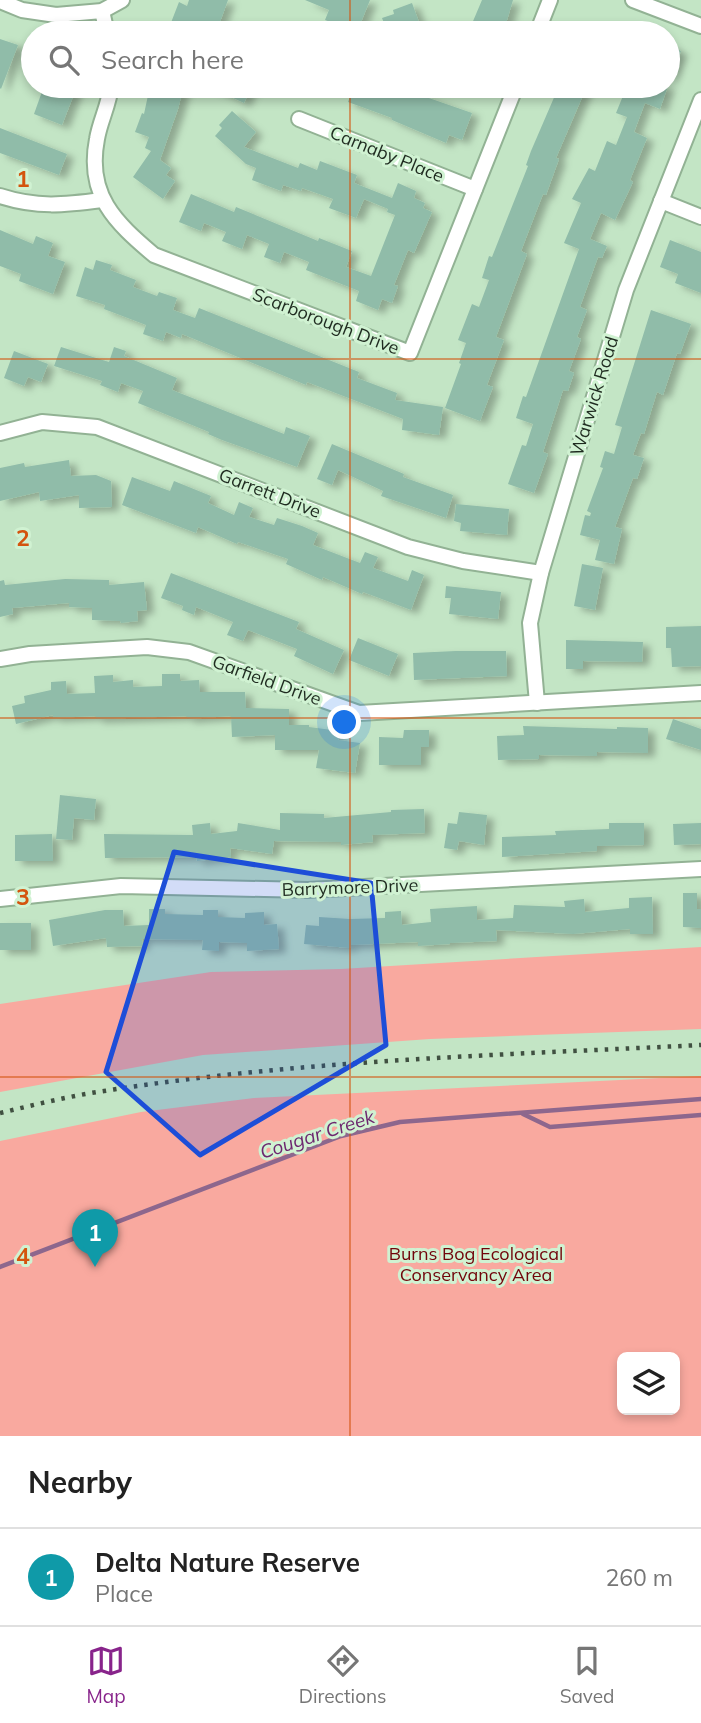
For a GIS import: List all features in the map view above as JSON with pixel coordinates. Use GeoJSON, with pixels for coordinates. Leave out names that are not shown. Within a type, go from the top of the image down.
{"type":"FeatureCollection","features":[{"type":"Feature","properties":{"kind":"street"},"geometry":{"type":"LineString","coordinates":[[0,1],[22,10],[56,15],[102,11],[122,0]]}},
{"type":"Feature","properties":{"kind":"street"},"geometry":{"type":"LineString","coordinates":[[542,21],[550,0]]}},
{"type":"Feature","properties":{"kind":"street"},"geometry":{"type":"LineString","coordinates":[[633,0],[701,26]]}},
{"type":"Feature","properties":{"kind":"street"},"geometry":{"type":"LineString","coordinates":[[102,11],[104,21]]}},
{"type":"Feature","properties":{"kind":"street","name":"Scarborough Drive"},"geometry":{"type":"LineString","coordinates":[[110,98],[96,140],[96,173],[102,200],[120,227],[154,255],[410,353],[511,98]]}},
{"type":"Feature","properties":{"kind":"street","name":"Warwick Road"},"geometry":{"type":"LineString","coordinates":[[537,703],[530,623],[541,573],[626,290],[701,100]]}},
{"type":"Feature","properties":{"kind":"street","name":"Carnaby Place"},"geometry":{"type":"LineString","coordinates":[[299,119],[475,190]]}},
{"type":"Feature","properties":{"kind":"street"},"geometry":{"type":"LineString","coordinates":[[0,196],[18,202],[56,206],[102,200]]}},
{"type":"Feature","properties":{"kind":"street"},"geometry":{"type":"LineString","coordinates":[[661,201],[701,217]]}},
{"type":"Feature","properties":{"kind":"street","name":"Garrett Drive"},"geometry":{"type":"LineString","coordinates":[[0,433],[42,422],[97,426],[408,547],[463,561],[541,573]]}},
{"type":"Feature","properties":{"kind":"street","name":"Garfield Drive"},"geometry":{"type":"LineString","coordinates":[[0,659],[30,654],[147,647],[189,652],[359,713],[701,693]]}},
{"type":"Feature","properties":{"kind":"street","name":"Barrymore Drive"},"geometry":{"type":"LineString","coordinates":[[0,899],[121,886],[308,890],[701,869]]}},
{"type":"Feature","properties":{"kind":"highlighted area"},"geometry":{"type":"Polygon","coordinates":[[[174,852],[371,883],[386,1045],[200,1155],[106,1072],[174,852]]]}},
{"type":"Feature","properties":{"kind":"green space"},"geometry":{"type":"Polygon","coordinates":[[[701,947],[701,1029],[430,1039],[203,1055],[0,1092],[0,1004],[211,972],[341,969],[701,947]]]}},
{"type":"Feature","properties":{"kind":"green space","name":"Burns Bog Ecological Conservancy Area"},"geometry":{"type":"Polygon","coordinates":[[[701,1076],[701,1436],[0,1436],[0,1141],[141,1112],[254,1098],[701,1076]]]}},
{"type":"Feature","properties":{"kind":"building"},"geometry":{"type":"Polygon","coordinates":[[[189,0],[228,0],[220,21],[172,21],[179,2],[187,6],[189,0]]]}},
{"type":"Feature","properties":{"kind":"building"},"geometry":{"type":"Polygon","coordinates":[[[305,0],[370,0],[361,21],[328,21],[325,20],[329,10],[305,0]]]}},
{"type":"Feature","properties":{"kind":"building"},"geometry":{"type":"Polygon","coordinates":[[[482,0],[513,0],[507,21],[473,21],[482,0]]]}},
{"type":"Feature","properties":{"kind":"building"},"geometry":{"type":"Polygon","coordinates":[[[412,3],[419,21],[383,21],[382,18],[394,14],[393,10],[412,3]]]}},
{"type":"Feature","properties":{"kind":"building"},"geometry":{"type":"Polygon","coordinates":[[[0,39],[18,45],[1,89],[0,88],[0,39]]]}},
{"type":"Feature","properties":{"kind":"building"},"geometry":{"type":"Polygon","coordinates":[[[40,98],[72,98],[62,125],[34,114],[40,98]]]}},
{"type":"Feature","properties":{"kind":"building"},"geometry":{"type":"Polygon","coordinates":[[[147,98],[181,98],[160,160],[171,168],[166,175],[175,181],[163,199],[133,177],[151,151],[145,148],[149,137],[135,132],[142,113],[144,114],[147,98]]]}},
{"type":"Feature","properties":{"kind":"building"},"geometry":{"type":"Polygon","coordinates":[[[233,98],[246,98],[244,103],[233,98]]]}},
{"type":"Feature","properties":{"kind":"building"},"geometry":{"type":"Polygon","coordinates":[[[350,98],[429,98],[472,113],[462,140],[449,135],[446,143],[392,118],[348,102],[350,98]]]}},
{"type":"Feature","properties":{"kind":"building"},"geometry":{"type":"Polygon","coordinates":[[[554,98],[582,98],[556,158],[559,159],[546,195],[543,194],[521,251],[527,254],[496,337],[504,340],[487,385],[493,387],[480,421],[445,408],[466,343],[458,340],[472,304],[479,307],[489,280],[482,278],[489,256],[492,257],[528,166],[526,165],[554,98]]]}},
{"type":"Feature","properties":{"kind":"building"},"geometry":{"type":"Polygon","coordinates":[[[622,98],[664,98],[660,109],[645,103],[634,132],[647,138],[630,180],[633,182],[615,220],[601,213],[590,239],[607,246],[602,258],[598,257],[580,307],[587,310],[577,337],[581,339],[569,371],[574,373],[568,391],[563,390],[543,452],[548,454],[534,493],[508,484],[533,424],[516,418],[579,249],[564,243],[581,203],[572,199],[589,168],[595,171],[607,141],[616,145],[627,117],[616,113],[622,98]]]}},
{"type":"Feature","properties":{"kind":"building"},"geometry":{"type":"Polygon","coordinates":[[[232,111],[256,132],[244,147],[298,168],[300,163],[317,170],[320,161],[357,175],[354,183],[392,198],[398,183],[416,191],[414,198],[425,203],[423,208],[432,212],[414,253],[408,250],[394,285],[398,286],[392,303],[382,299],[378,310],[356,301],[359,291],[306,270],[309,262],[284,252],[280,263],[264,257],[269,244],[247,235],[242,249],[222,241],[226,232],[204,223],[201,231],[179,222],[191,194],[234,212],[236,207],[318,241],[319,238],[352,251],[346,267],[371,276],[395,215],[387,212],[388,209],[364,199],[356,218],[329,208],[333,199],[302,188],[301,191],[283,185],[281,191],[252,180],[256,168],[246,164],[215,136],[222,128],[219,125],[232,111]]]}},
{"type":"Feature","properties":{"kind":"building"},"geometry":{"type":"Polygon","coordinates":[[[0,128],[67,154],[59,175],[0,153],[0,128]]]}},
{"type":"Feature","properties":{"kind":"building"},"geometry":{"type":"Polygon","coordinates":[[[0,230],[33,244],[36,236],[53,243],[48,256],[65,262],[53,294],[19,281],[21,274],[0,266],[0,230]]]}},
{"type":"Feature","properties":{"kind":"building"},"geometry":{"type":"Polygon","coordinates":[[[670,240],[701,252],[701,293],[675,283],[678,274],[660,267],[670,240]]]}},
{"type":"Feature","properties":{"kind":"building"},"geometry":{"type":"Polygon","coordinates":[[[96,260],[112,265],[110,270],[136,280],[133,287],[157,296],[159,292],[177,298],[173,310],[195,318],[199,308],[359,372],[357,378],[397,393],[395,400],[443,407],[439,435],[402,430],[403,419],[307,382],[306,385],[182,334],[181,338],[166,332],[163,341],[143,334],[146,325],[104,309],[105,305],[76,296],[85,267],[93,270],[96,260]]]}},
{"type":"Feature","properties":{"kind":"building"},"geometry":{"type":"Polygon","coordinates":[[[651,310],[691,324],[680,354],[677,353],[663,395],[657,392],[644,434],[641,433],[633,455],[644,458],[637,479],[633,478],[615,527],[622,529],[614,564],[595,560],[600,540],[580,535],[585,515],[590,516],[591,513],[587,511],[603,468],[600,467],[605,451],[614,454],[622,427],[615,425],[651,310]]]}},
{"type":"Feature","properties":{"kind":"building"},"geometry":{"type":"Polygon","coordinates":[[[61,347],[109,362],[114,347],[126,351],[124,356],[177,378],[172,390],[284,434],[286,427],[310,436],[297,467],[222,440],[138,403],[143,391],[121,383],[118,392],[100,385],[102,381],[54,366],[61,347]]]}},
{"type":"Feature","properties":{"kind":"building"},"geometry":{"type":"Polygon","coordinates":[[[14,351],[48,364],[41,382],[28,377],[24,386],[4,378],[14,351]]]}},
{"type":"Feature","properties":{"kind":"building"},"geometry":{"type":"Polygon","coordinates":[[[332,444],[404,474],[403,477],[453,495],[446,518],[381,496],[383,491],[338,470],[332,485],[317,479],[332,444]]]}},
{"type":"Feature","properties":{"kind":"building"},"geometry":{"type":"Polygon","coordinates":[[[69,460],[71,476],[96,475],[111,481],[112,507],[79,508],[79,495],[40,501],[39,492],[0,501],[0,468],[24,463],[25,467],[69,460]]]}},
{"type":"Feature","properties":{"kind":"building"},"geometry":{"type":"Polygon","coordinates":[[[132,477],[170,491],[174,481],[211,496],[208,503],[234,515],[239,502],[253,508],[249,517],[274,525],[277,518],[302,526],[318,533],[313,545],[360,563],[365,552],[378,557],[373,568],[408,581],[412,570],[424,575],[411,610],[363,592],[362,594],[323,577],[322,580],[286,564],[288,559],[238,542],[237,544],[198,527],[196,533],[122,505],[132,477]]]}},
{"type":"Feature","properties":{"kind":"building"},"geometry":{"type":"Polygon","coordinates":[[[456,504],[509,509],[507,535],[460,531],[461,523],[454,521],[456,504]]]}},
{"type":"Feature","properties":{"kind":"building"},"geometry":{"type":"Polygon","coordinates":[[[582,564],[603,568],[595,610],[574,606],[582,564]]]}},
{"type":"Feature","properties":{"kind":"building"},"geometry":{"type":"Polygon","coordinates":[[[171,573],[299,622],[296,629],[344,650],[333,674],[294,656],[297,649],[248,630],[243,641],[227,635],[233,622],[196,607],[194,615],[182,610],[183,606],[161,598],[171,573]]]}},
{"type":"Feature","properties":{"kind":"building"},"geometry":{"type":"Polygon","coordinates":[[[65,579],[109,580],[109,585],[144,582],[147,610],[137,611],[138,621],[121,623],[92,620],[92,608],[69,607],[69,603],[12,608],[13,614],[0,617],[0,581],[4,580],[5,585],[65,579]]]}},
{"type":"Feature","properties":{"kind":"building"},"geometry":{"type":"Polygon","coordinates":[[[446,586],[501,592],[498,619],[449,614],[451,598],[445,598],[446,586]]]}},
{"type":"Feature","properties":{"kind":"building"},"geometry":{"type":"Polygon","coordinates":[[[701,626],[701,666],[672,667],[671,648],[666,648],[666,627],[701,626]]]}},
{"type":"Feature","properties":{"kind":"building"},"geometry":{"type":"Polygon","coordinates":[[[358,638],[398,654],[389,676],[349,660],[358,638]]]}},
{"type":"Feature","properties":{"kind":"building"},"geometry":{"type":"Polygon","coordinates":[[[566,640],[643,642],[642,662],[583,661],[583,669],[566,669],[566,640]]]}},
{"type":"Feature","properties":{"kind":"building"},"geometry":{"type":"Polygon","coordinates":[[[506,651],[507,676],[414,680],[413,653],[506,651]]]}},
{"type":"Feature","properties":{"kind":"building"},"geometry":{"type":"Polygon","coordinates":[[[162,674],[180,674],[180,681],[199,680],[200,692],[245,692],[246,708],[289,709],[289,725],[309,725],[340,731],[338,740],[360,743],[355,773],[316,768],[319,750],[275,750],[275,735],[232,737],[231,716],[96,719],[96,716],[53,718],[53,715],[16,724],[12,706],[25,703],[24,696],[51,690],[51,682],[66,681],[67,694],[95,693],[94,676],[113,675],[113,682],[133,680],[133,687],[162,686],[162,674]]]}},
{"type":"Feature","properties":{"kind":"building"},"geometry":{"type":"Polygon","coordinates":[[[673,719],[701,729],[701,750],[666,739],[673,719]]]}},
{"type":"Feature","properties":{"kind":"building"},"geometry":{"type":"Polygon","coordinates":[[[523,726],[648,728],[648,753],[597,752],[597,756],[539,755],[539,759],[498,760],[497,736],[524,735],[523,726]]]}},
{"type":"Feature","properties":{"kind":"building"},"geometry":{"type":"Polygon","coordinates":[[[404,730],[429,730],[429,747],[421,747],[421,765],[379,765],[379,737],[403,738],[404,730]]]}},
{"type":"Feature","properties":{"kind":"building"},"geometry":{"type":"Polygon","coordinates":[[[60,795],[96,799],[94,820],[74,818],[72,840],[56,839],[60,795]]]}},
{"type":"Feature","properties":{"kind":"building"},"geometry":{"type":"Polygon","coordinates":[[[424,809],[425,833],[372,835],[373,842],[341,845],[341,842],[274,841],[272,854],[230,848],[231,857],[197,861],[196,857],[105,858],[104,834],[193,835],[192,825],[210,823],[211,834],[237,831],[238,823],[280,830],[280,813],[324,814],[324,818],[424,809]]]}},
{"type":"Feature","properties":{"kind":"building"},"geometry":{"type":"Polygon","coordinates":[[[459,812],[487,815],[484,845],[459,841],[457,850],[444,848],[448,823],[457,824],[459,812]]]}},
{"type":"Feature","properties":{"kind":"building"},"geometry":{"type":"Polygon","coordinates":[[[609,823],[644,823],[644,845],[597,846],[597,851],[502,857],[502,837],[609,829],[609,823]]]}},
{"type":"Feature","properties":{"kind":"building"},"geometry":{"type":"Polygon","coordinates":[[[701,823],[701,844],[674,845],[673,824],[701,823]]]}},
{"type":"Feature","properties":{"kind":"building"},"geometry":{"type":"Polygon","coordinates":[[[52,834],[53,861],[15,861],[15,835],[52,834]]]}},
{"type":"Feature","properties":{"kind":"building"},"geometry":{"type":"Polygon","coordinates":[[[683,893],[697,893],[697,909],[701,909],[701,928],[683,927],[683,893]]]}},
{"type":"Feature","properties":{"kind":"building"},"geometry":{"type":"Polygon","coordinates":[[[652,897],[653,934],[630,934],[630,929],[573,934],[496,930],[497,941],[418,946],[418,942],[351,945],[350,948],[304,944],[306,925],[319,926],[319,917],[385,918],[385,912],[401,911],[402,925],[431,922],[430,909],[477,906],[477,920],[513,918],[514,905],[565,907],[564,901],[584,899],[585,912],[629,908],[629,898],[652,897]]]}},
{"type":"Feature","properties":{"kind":"building"},"geometry":{"type":"Polygon","coordinates":[[[149,909],[165,909],[165,914],[203,915],[203,910],[218,910],[218,917],[245,918],[245,913],[264,912],[264,925],[277,924],[279,949],[247,951],[247,943],[219,942],[219,951],[202,950],[203,940],[142,939],[143,946],[107,947],[106,938],[53,946],[49,920],[105,910],[123,910],[124,926],[149,925],[149,909]]]}},
{"type":"Feature","properties":{"kind":"building"},"geometry":{"type":"Polygon","coordinates":[[[0,923],[31,923],[31,950],[0,950],[0,923]]]}},
{"type":"Feature","properties":{"kind":"waterway","name":"Cougar Creek"},"geometry":{"type":"LineString","coordinates":[[0,1267],[341,1136],[400,1122],[701,1099]]}},
{"type":"Feature","properties":{"kind":"waterway"},"geometry":{"type":"LineString","coordinates":[[523,1114],[550,1127],[701,1115]]}},
{"type":"Feature","properties":{"kind":"railway"},"geometry":{"type":"LineString","coordinates":[[0,1113],[91,1093],[252,1072],[402,1060],[701,1045]]}},
{"type":"Feature","properties":{"kind":"place","name":"Delta Nature Reserve"},"geometry":{"type":"Point","coordinates":[95,1267]}}]}
